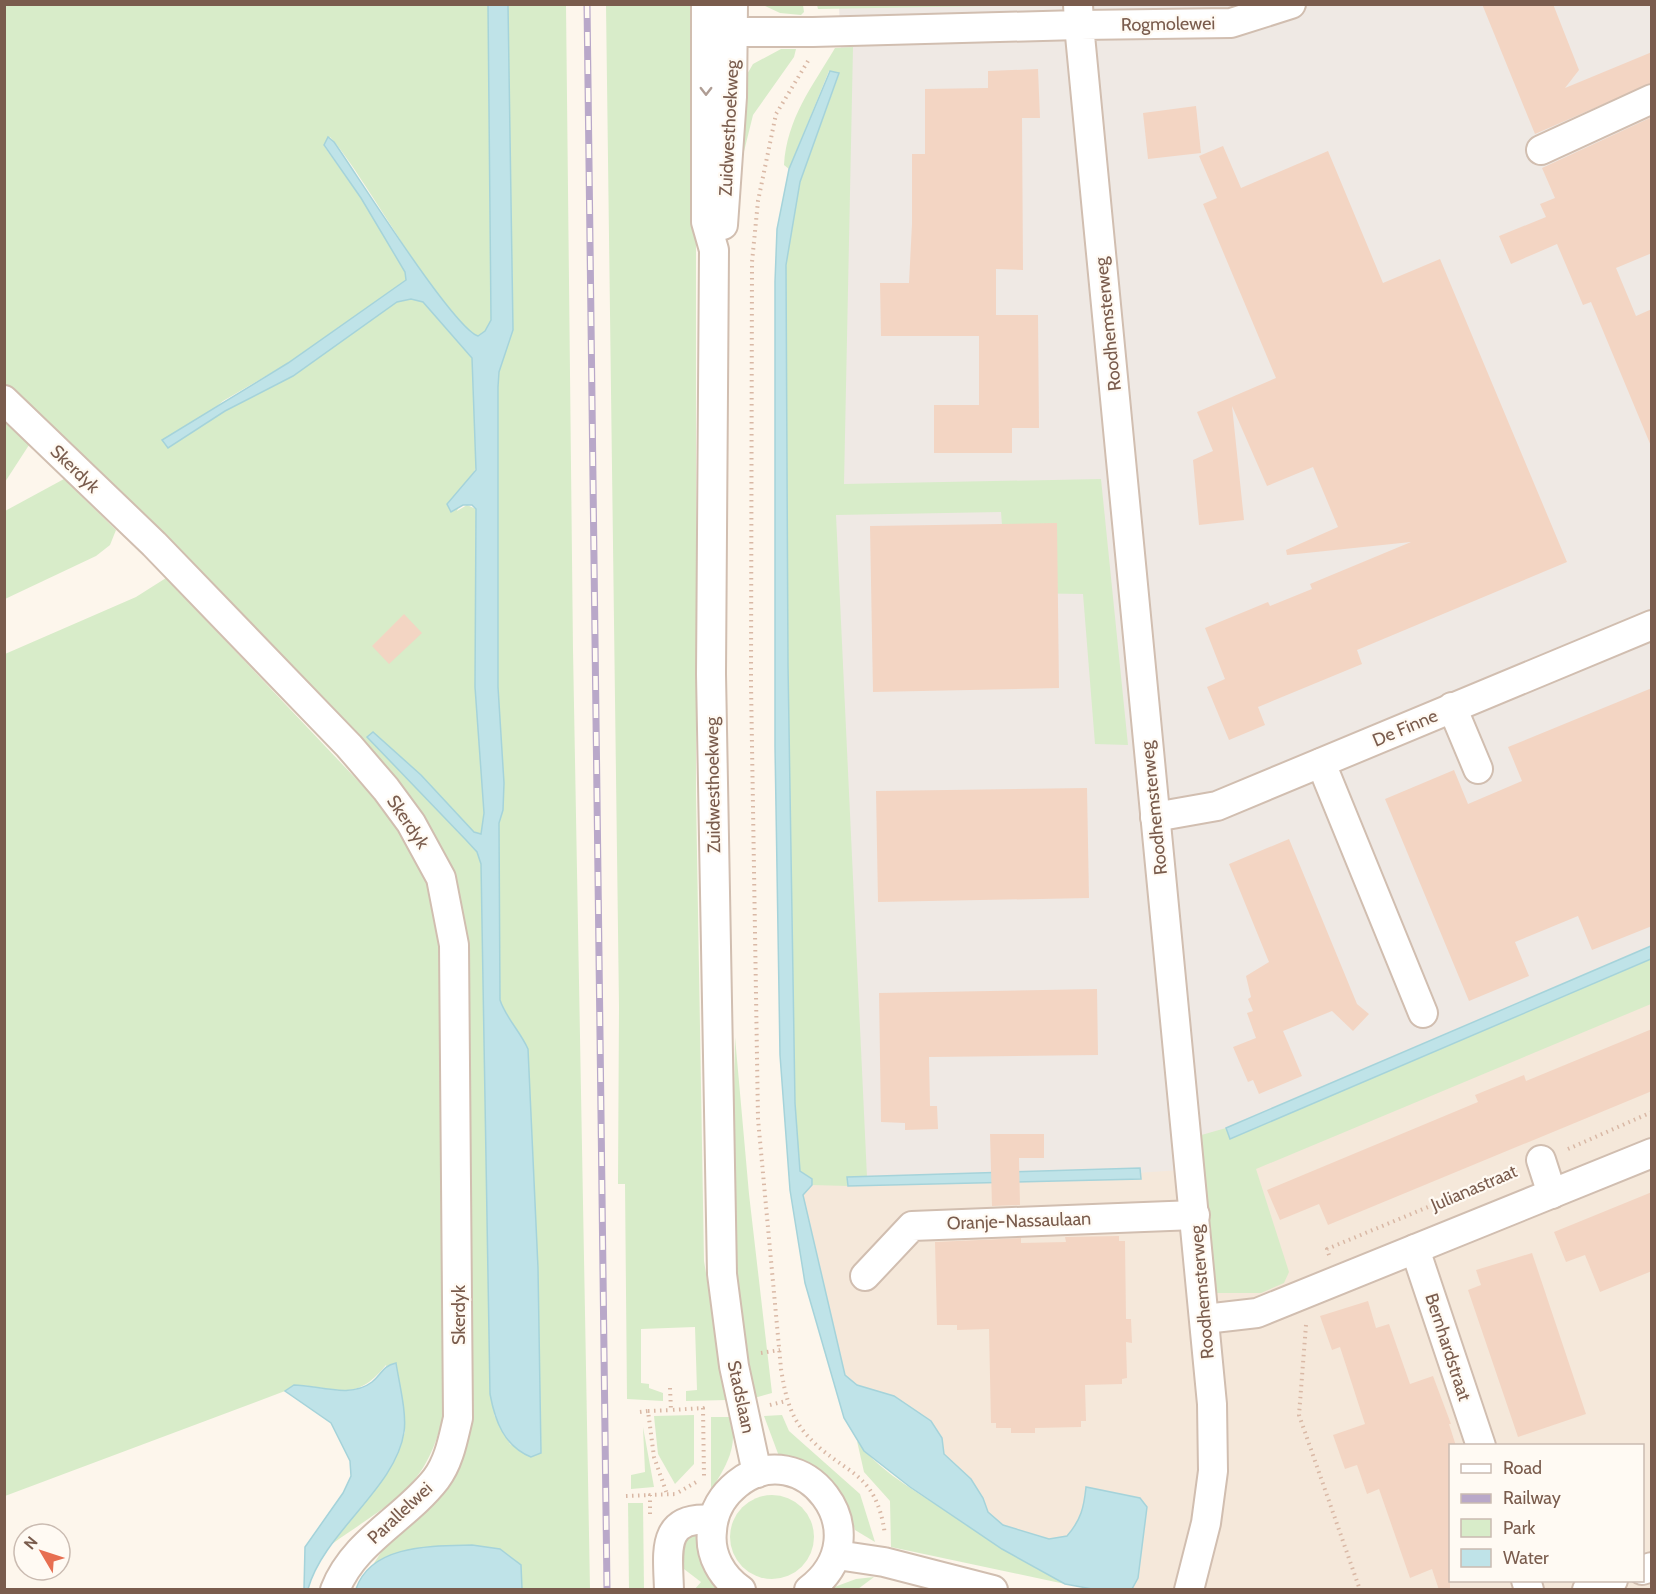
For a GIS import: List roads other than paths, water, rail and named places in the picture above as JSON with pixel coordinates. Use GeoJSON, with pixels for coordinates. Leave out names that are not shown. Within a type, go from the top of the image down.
{"type":"FeatureCollection","features":[{"type":"Feature","properties":{"kind":"street","name":"Zuidwesthoekweg"},"geometry":{"type":"LineString","coordinates":[[706,4],[724,23],[732,97],[724,223],[714,250],[711,674],[720,1216],[727,1320]]}},
{"type":"Feature","properties":{"kind":"street","name":"Rogmolewei"},"geometry":{"type":"LineString","coordinates":[[1078,15],[1231,23],[1291,4]]}},
{"type":"Feature","properties":{"kind":"street"},"geometry":{"type":"LineString","coordinates":[[724,23],[813,32],[1078,15]]}},
{"type":"Feature","properties":{"kind":"street","name":"Roodhemsterweg"},"geometry":{"type":"LineString","coordinates":[[1078,15],[1212,1404],[1213,1472],[1206,1523],[1189,1590]]}},
{"type":"Feature","properties":{"kind":"street"},"geometry":{"type":"LineString","coordinates":[[1541,150],[1652,99]]}},
{"type":"Feature","properties":{"kind":"street","name":"Skerdyk"},"geometry":{"type":"LineString","coordinates":[[4,400],[154,544],[349,746],[411,823],[441,878],[454,945],[459,1396]]}},
{"type":"Feature","properties":{"kind":"street","name":"De Finne"},"geometry":{"type":"LineString","coordinates":[[1155,817],[1217,806],[1652,625]]}},
{"type":"Feature","properties":{"kind":"street"},"geometry":{"type":"LineString","coordinates":[[1452,707],[1478,769]]}},
{"type":"Feature","properties":{"kind":"street"},"geometry":{"type":"LineString","coordinates":[[1321,763],[1423,1013]]}},
{"type":"Feature","properties":{"kind":"street","name":"Julianastraat"},"geometry":{"type":"LineString","coordinates":[[1205,1319],[1257,1313],[1298,1298],[1652,1153]]}},
{"type":"Feature","properties":{"kind":"street"},"geometry":{"type":"LineString","coordinates":[[1541,1160],[1552,1194]]}},
{"type":"Feature","properties":{"kind":"street","name":"Oranje-Nassaulaan"},"geometry":{"type":"LineString","coordinates":[[865,1276],[912,1226],[1195,1215]]}},
{"type":"Feature","properties":{"kind":"street","name":"Bernhardstraat"},"geometry":{"type":"LineString","coordinates":[[1415,1249],[1480,1444]]}},
{"type":"Feature","properties":{"kind":"street","name":"Stadslaan"},"geometry":{"type":"LineString","coordinates":[[727,1320],[757,1473]]}},
{"type":"Feature","properties":{"kind":"street","name":"Parallelwei"},"geometry":{"type":"LineString","coordinates":[[335,1590],[360,1551],[436,1479],[446,1462],[453,1441],[459,1396]]}},
{"type":"Feature","properties":{"kind":"street"},"geometry":{"type":"LineString","coordinates":[[741,1590],[725,1575],[712,1549],[713,1521],[719,1505],[729,1491],[742,1480],[757,1473],[788,1472],[802,1477],[821,1490],[834,1509],[839,1524],[837,1555],[830,1570],[809,1590]]}},
{"type":"Feature","properties":{"kind":"street"},"geometry":{"type":"LineString","coordinates":[[669,1590],[668,1541],[683,1524],[700,1519],[713,1521]]}},
{"type":"Feature","properties":{"kind":"street"},"geometry":{"type":"LineString","coordinates":[[837,1555],[884,1562],[993,1590]]}},
{"type":"Feature","properties":{"kind":"street"},"geometry":{"type":"LineString","coordinates":[[1587,1590],[1610,1582]]}},
{"type":"Feature","properties":{"kind":"water"},"geometry":{"type":"Polygon","coordinates":[[[488,5],[508,5],[513,330],[499,372],[498,387],[498,687],[504,783],[503,810],[499,823],[500,1000],[528,1049],[538,1268],[541,1453],[531,1457],[514,1446],[502,1432],[490,1394],[481,864],[477,852],[367,737],[373,732],[421,775],[474,832],[481,834],[484,813],[475,687],[476,509],[472,505],[463,505],[451,512],[447,504],[476,470],[472,358],[423,302],[411,299],[397,302],[293,376],[225,411],[168,448],[162,440],[288,363],[406,280],[405,272],[361,198],[324,145],[328,137],[334,142],[405,248],[448,307],[466,327],[478,336],[485,331],[491,320],[488,5]]]}},
{"type":"Feature","properties":{"kind":"water"},"geometry":{"type":"Polygon","coordinates":[[[830,71],[839,73],[800,182],[786,265],[788,665],[795,1103],[800,1171],[812,1179],[812,1185],[803,1195],[845,1375],[857,1385],[894,1396],[931,1421],[942,1438],[944,1454],[971,1479],[983,1498],[988,1512],[1003,1525],[1049,1539],[1067,1536],[1081,1513],[1086,1487],[1140,1498],[1147,1507],[1138,1578],[1132,1589],[1092,1589],[1065,1584],[1002,1549],[910,1487],[864,1451],[844,1418],[805,1283],[790,1190],[780,1055],[775,746],[775,282],[777,229],[789,169],[830,71]]]}},
{"type":"Feature","properties":{"kind":"water"},"geometry":{"type":"Polygon","coordinates":[[[1651,946],[1651,959],[1230,1139],[1226,1128],[1651,946]]]}},
{"type":"Feature","properties":{"kind":"water"},"geometry":{"type":"Polygon","coordinates":[[[1140,1168],[1141,1179],[848,1186],[847,1177],[1140,1168]]]}},
{"type":"Feature","properties":{"kind":"water"},"geometry":{"type":"Polygon","coordinates":[[[396,1363],[404,1416],[404,1432],[398,1452],[388,1472],[329,1548],[316,1568],[308,1589],[304,1589],[305,1547],[343,1493],[351,1476],[350,1461],[331,1423],[285,1391],[294,1385],[354,1390],[372,1382],[385,1368],[396,1363]]]}},
{"type":"Feature","properties":{"kind":"water"},"geometry":{"type":"Polygon","coordinates":[[[472,1545],[500,1549],[521,1565],[522,1589],[356,1589],[364,1574],[375,1563],[389,1556],[422,1547],[472,1545]]]}},
{"type":"Feature","properties":{"kind":"railway"},"geometry":{"type":"LineString","coordinates":[[587,4],[607,1590]]}}]}
